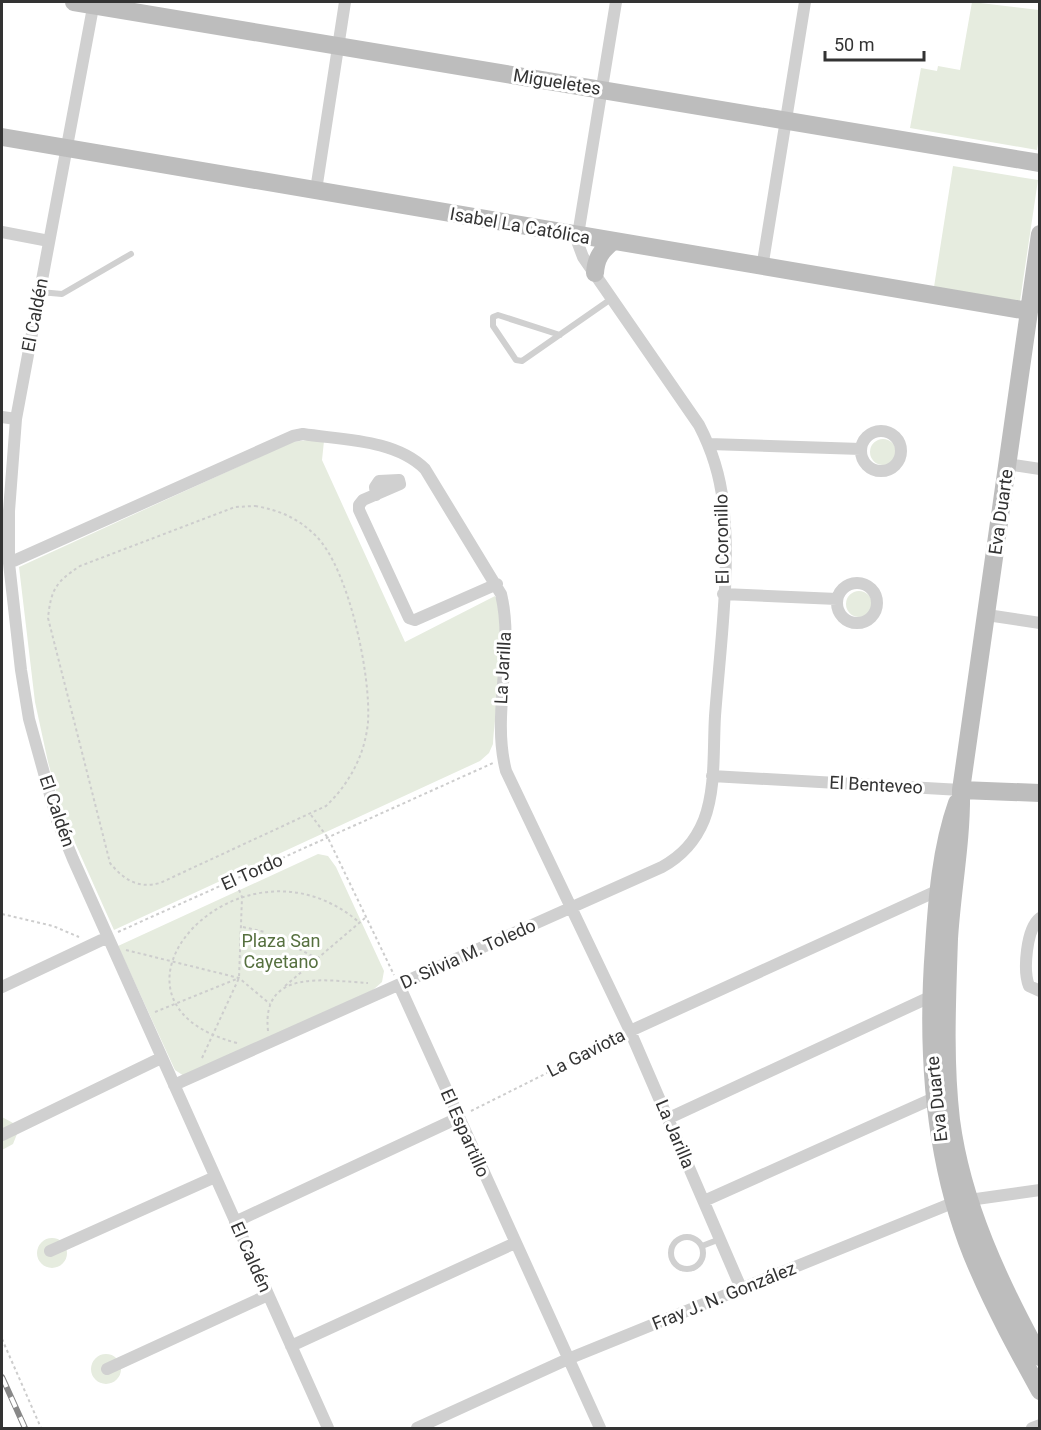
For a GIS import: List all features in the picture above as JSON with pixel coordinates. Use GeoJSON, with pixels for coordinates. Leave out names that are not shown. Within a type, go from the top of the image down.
{"type":"FeatureCollection","features":[{"type":"Feature","properties":{"kind":"street","name":"Migueletes"},"geometry":{"type":"LineString","coordinates":[[74,2],[93,3],[1040,163]]}},
{"type":"Feature","properties":{"kind":"street"},"geometry":{"type":"LineString","coordinates":[[316,190],[345,2]]}},
{"type":"Feature","properties":{"kind":"street"},"geometry":{"type":"LineString","coordinates":[[577,235],[616,2]]}},
{"type":"Feature","properties":{"kind":"street"},"geometry":{"type":"LineString","coordinates":[[762,268],[806,2]]}},
{"type":"Feature","properties":{"kind":"street","name":"El Caldén"},"geometry":{"type":"LineString","coordinates":[[93,3],[16,419],[9,511],[9,563],[29,719],[57,820],[142,1017],[328,1428]]}},
{"type":"Feature","properties":{"kind":"street","name":"Isabel La Católica"},"geometry":{"type":"LineString","coordinates":[[2,137],[762,268],[1034,312]]}},
{"type":"Feature","properties":{"kind":"street"},"geometry":{"type":"LineString","coordinates":[[2,232],[49,241]]}},
{"type":"Feature","properties":{"kind":"street","name":"Eva Duarte"},"geometry":{"type":"LineString","coordinates":[[1040,234],[1034,312],[1007,464],[961,790],[950,824],[939,890],[930,998],[934,1098],[963,1200],[1040,1357]]}},
{"type":"Feature","properties":{"kind":"street","name":"El Coronillo"},"geometry":{"type":"LineString","coordinates":[[577,235],[579,249],[699,425],[709,444],[720,479],[724,503],[723,594],[712,776]]}},
{"type":"Feature","properties":{"kind":"street"},"geometry":{"type":"LineString","coordinates":[[595,273],[596,261],[602,249],[613,241]]}},
{"type":"Feature","properties":{"kind":"street"},"geometry":{"type":"LineString","coordinates":[[2,417],[16,419]]}},
{"type":"Feature","properties":{"kind":"street","name":"La Jarilla"},"geometry":{"type":"LineString","coordinates":[[9,563],[284,439],[303,434],[390,448],[415,459],[425,469],[497,584],[506,613],[500,734],[503,759],[511,786],[572,907],[630,1031],[741,1288]]}},
{"type":"Feature","properties":{"kind":"street"},"geometry":{"type":"LineString","coordinates":[[709,444],[861,449]]}},
{"type":"Feature","properties":{"kind":"street"},"geometry":{"type":"LineString","coordinates":[[1007,464],[1040,469]]}},
{"type":"Feature","properties":{"kind":"street"},"geometry":{"type":"LineString","coordinates":[[376,495],[363,500],[359,505],[359,510],[409,618],[416,620],[497,584]]}},
{"type":"Feature","properties":{"kind":"street"},"geometry":{"type":"LineString","coordinates":[[723,594],[837,600]]}},
{"type":"Feature","properties":{"kind":"street"},"geometry":{"type":"LineString","coordinates":[[2,613],[15,616]]}},
{"type":"Feature","properties":{"kind":"street"},"geometry":{"type":"LineString","coordinates":[[987,615],[1040,623]]}},
{"type":"Feature","properties":{"kind":"street","name":"El Benteveo"},"geometry":{"type":"LineString","coordinates":[[712,776],[1040,793]]}},
{"type":"Feature","properties":{"kind":"street","name":"D. Silvia M. Toledo"},"geometry":{"type":"LineString","coordinates":[[174,1085],[663,867],[686,850],[705,819],[712,776]]}},
{"type":"Feature","properties":{"kind":"street","name":"Eva Duarte"},"geometry":{"type":"LineString","coordinates":[[961,790],[962,829],[949,936],[946,1046],[951,1121],[963,1200],[977,1268],[1040,1392]]}},
{"type":"Feature","properties":{"kind":"street","name":"La Gaviota"},"geometry":{"type":"LineString","coordinates":[[630,1031],[939,890]]}},
{"type":"Feature","properties":{"kind":"street"},"geometry":{"type":"LineString","coordinates":[[1040,918],[1032,929],[1026,978],[1029,986],[1040,991]]}},
{"type":"Feature","properties":{"kind":"street"},"geometry":{"type":"LineString","coordinates":[[2,987],[92,945],[110,941]]}},
{"type":"Feature","properties":{"kind":"street","name":"El Espartillo"},"geometry":{"type":"LineString","coordinates":[[399,985],[514,1243],[600,1428]]}},
{"type":"Feature","properties":{"kind":"street"},"geometry":{"type":"LineString","coordinates":[[669,1118],[930,998]]}},
{"type":"Feature","properties":{"kind":"street"},"geometry":{"type":"LineString","coordinates":[[2,1135],[161,1058]]}},
{"type":"Feature","properties":{"kind":"street"},"geometry":{"type":"LineString","coordinates":[[704,1201],[934,1098]]}},
{"type":"Feature","properties":{"kind":"street"},"geometry":{"type":"LineString","coordinates":[[235,1222],[458,1118]]}},
{"type":"Feature","properties":{"kind":"street"},"geometry":{"type":"LineString","coordinates":[[50,1251],[215,1177]]}},
{"type":"Feature","properties":{"kind":"street","name":"Fray J. N. González"},"geometry":{"type":"LineString","coordinates":[[417,1428],[568,1359],[963,1200],[1040,1190]]}},
{"type":"Feature","properties":{"kind":"street"},"geometry":{"type":"LineString","coordinates":[[291,1346],[514,1243]]}},
{"type":"Feature","properties":{"kind":"street"},"geometry":{"type":"LineString","coordinates":[[107,1369],[268,1294]]}},
{"type":"Feature","properties":{"kind":"street"},"geometry":{"type":"LineString","coordinates":[[1032,1428],[1040,1425]]}},
{"type":"Feature","properties":{"kind":"lane"},"geometry":{"type":"LineString","coordinates":[[39,292],[62,294],[131,254]]}},
{"type":"Feature","properties":{"kind":"lane"},"geometry":{"type":"LineString","coordinates":[[560,334],[498,315],[493,317],[493,326],[516,360],[522,361],[612,298]]}},
{"type":"Feature","properties":{"kind":"lane"},"geometry":{"type":"LineString","coordinates":[[694,1238],[702,1246],[703,1256],[693,1268],[683,1269],[672,1259],[672,1248],[678,1239],[694,1238]]}},
{"type":"Feature","properties":{"kind":"lane"},"geometry":{"type":"LineString","coordinates":[[702,1246],[720,1239]]}},
{"type":"Feature","properties":{"kind":"path"},"geometry":{"type":"LineString","coordinates":[[255,506],[286,514],[317,537],[334,562],[356,624],[368,697],[368,723],[354,771],[341,791],[326,806],[311,815],[148,887],[132,884],[118,874],[110,863],[48,618],[50,597],[63,577],[80,566],[235,507],[255,506]]}},
{"type":"Feature","properties":{"kind":"path","name":"El Tordo"},"geometry":{"type":"LineString","coordinates":[[110,941],[235,880],[503,759]]}},
{"type":"Feature","properties":{"kind":"path"},"geometry":{"type":"LineString","coordinates":[[280,990],[295,982],[310,979],[399,985],[328,837],[311,815]]}},
{"type":"Feature","properties":{"kind":"path"},"geometry":{"type":"LineString","coordinates":[[193,1077],[239,978],[243,927],[242,897],[235,880]]}},
{"type":"Feature","properties":{"kind":"path"},"geometry":{"type":"LineString","coordinates":[[360,923],[324,899],[299,891],[266,891],[242,897],[208,914],[186,934],[172,961],[169,989],[174,1004],[187,1018],[212,1035],[242,1045],[266,1044],[270,1004],[280,990],[318,959],[360,923],[366,917]]}},
{"type":"Feature","properties":{"kind":"path"},"geometry":{"type":"LineString","coordinates":[[2,914],[53,926],[92,945]]}},
{"type":"Feature","properties":{"kind":"path"},"geometry":{"type":"LineString","coordinates":[[243,927],[265,932]]}},
{"type":"Feature","properties":{"kind":"path"},"geometry":{"type":"LineString","coordinates":[[110,941],[172,961],[239,978],[270,1004]]}},
{"type":"Feature","properties":{"kind":"path"},"geometry":{"type":"LineString","coordinates":[[299,949],[318,959]]}},
{"type":"Feature","properties":{"kind":"path"},"geometry":{"type":"LineString","coordinates":[[142,1017],[239,978]]}},
{"type":"Feature","properties":{"kind":"path","name":"La Gaviota"},"geometry":{"type":"LineString","coordinates":[[458,1118],[630,1031]]}},
{"type":"Feature","properties":{"kind":"path"},"geometry":{"type":"LineString","coordinates":[[2,1339],[41,1428]]}},
{"type":"Feature","properties":{"kind":"green space"},"geometry":{"type":"Polygon","coordinates":[[[972,2],[1039,10],[1040,131],[1037,150],[910,128],[921,68],[937,71],[938,66],[960,70],[972,2]]]}},
{"type":"Feature","properties":{"kind":"green space"},"geometry":{"type":"Polygon","coordinates":[[[953,166],[1038,180],[1020,301],[934,287],[953,166]]]}},
{"type":"Feature","properties":{"kind":"green space"},"geometry":{"type":"Polygon","coordinates":[[[316,439],[324,441],[322,460],[405,642],[495,596],[499,608],[501,645],[493,744],[489,753],[480,761],[114,930],[63,816],[48,762],[35,702],[19,567],[292,442],[316,439]]]}},
{"type":"Feature","properties":{"kind":"green space"},"geometry":{"type":"Polygon","coordinates":[[[883,439],[892,443],[896,452],[892,461],[883,465],[874,461],[870,452],[874,443],[883,439]]]}},
{"type":"Feature","properties":{"kind":"green space"},"geometry":{"type":"Polygon","coordinates":[[[859,591],[868,595],[872,604],[868,613],[859,617],[850,613],[846,604],[850,595],[859,591]]]}},
{"type":"Feature","properties":{"kind":"green space","name":"Plaza San Cayetano"},"geometry":{"type":"Polygon","coordinates":[[[318,854],[328,856],[336,867],[384,971],[382,982],[373,990],[184,1076],[175,1070],[118,946],[318,854]]]}},
{"type":"Feature","properties":{"kind":"green space"},"geometry":{"type":"Polygon","coordinates":[[[2,1117],[13,1123],[17,1134],[13,1144],[2,1150],[2,1117]]]}},
{"type":"Feature","properties":{"kind":"green space"},"geometry":{"type":"Polygon","coordinates":[[[52,1238],[63,1242],[67,1253],[63,1264],[52,1268],[41,1264],[37,1253],[41,1242],[52,1238]]]}},
{"type":"Feature","properties":{"kind":"green space"},"geometry":{"type":"Polygon","coordinates":[[[106,1354],[117,1358],[121,1369],[117,1380],[106,1384],[95,1380],[91,1369],[95,1358],[106,1354]]]}},
{"type":"Feature","properties":{"kind":"railway"},"geometry":{"type":"LineString","coordinates":[[2,1377],[25,1428]]}}]}
